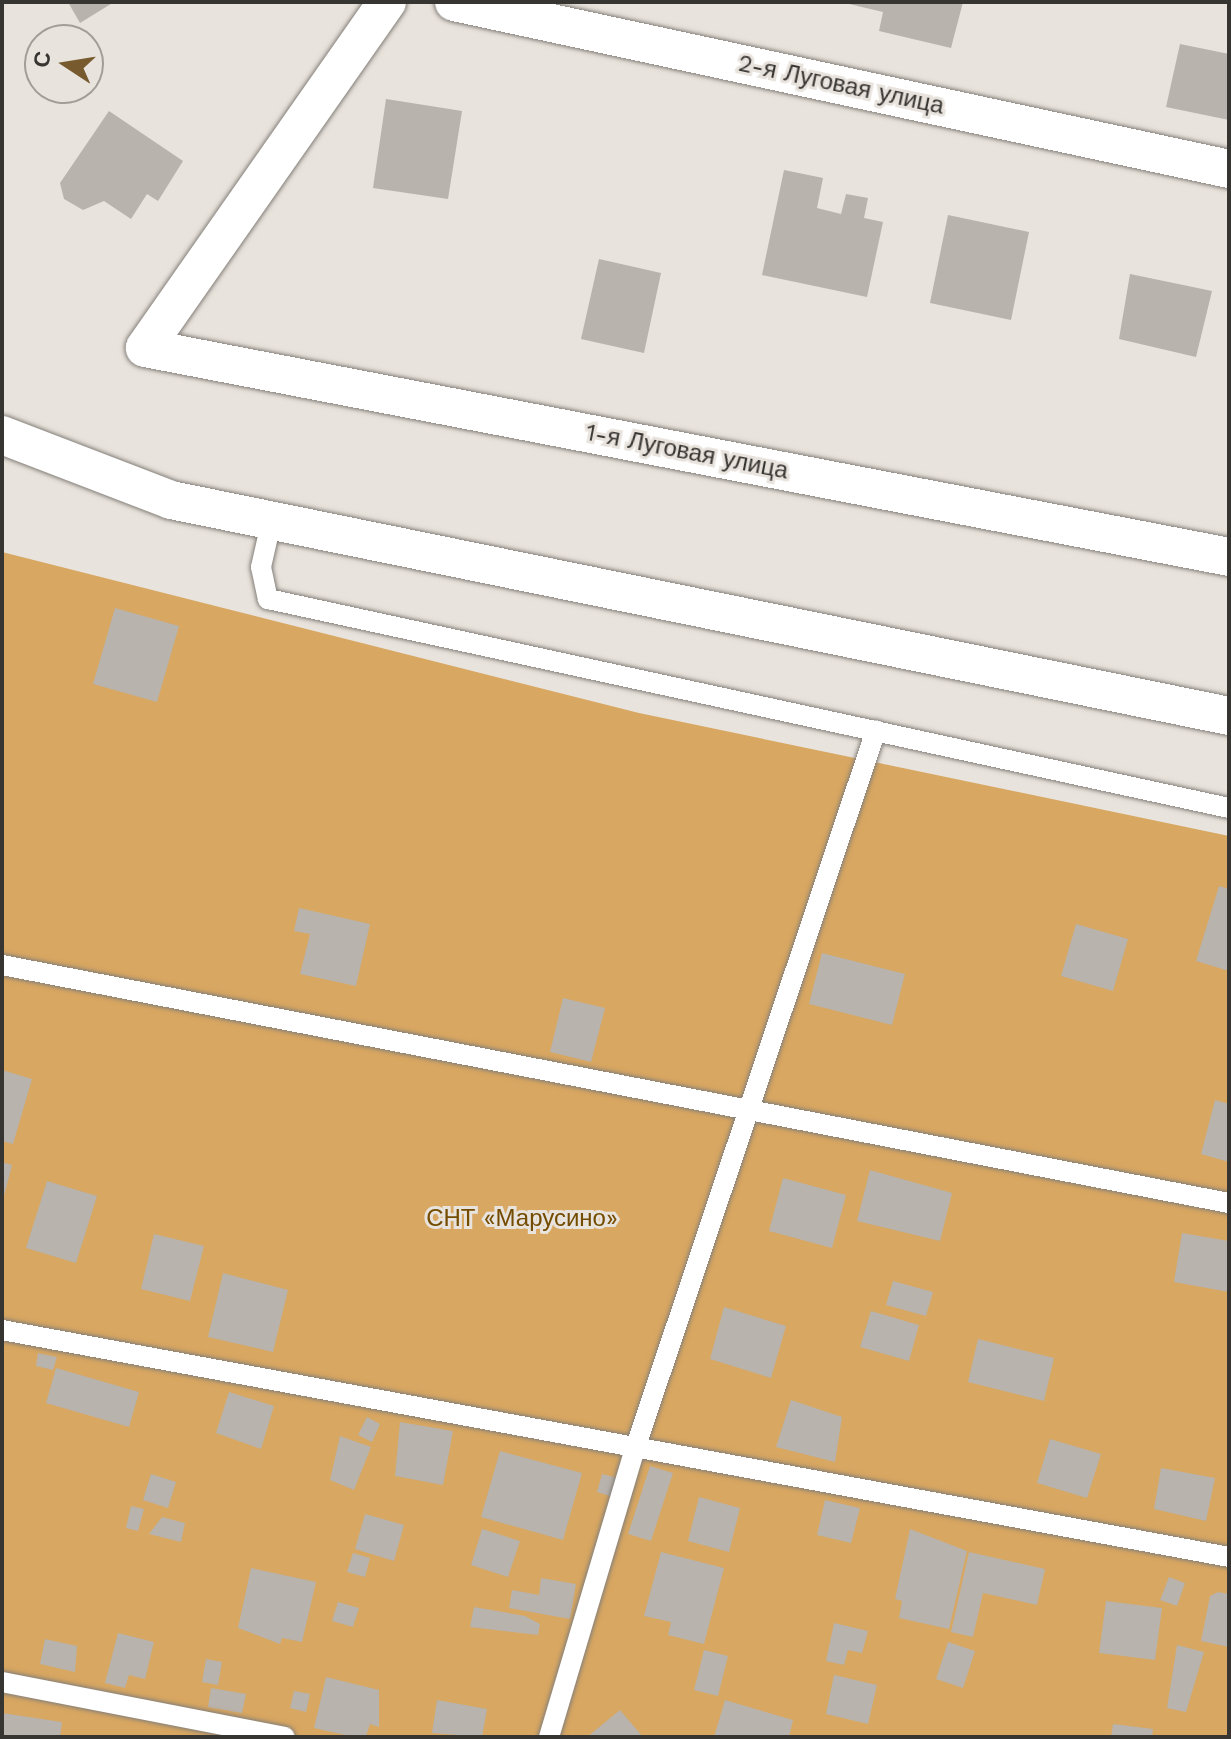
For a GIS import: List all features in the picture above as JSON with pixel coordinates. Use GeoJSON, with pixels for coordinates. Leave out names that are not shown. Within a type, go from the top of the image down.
{"type":"FeatureCollection","features":[{"type":"Feature","properties":{"kind":"street","name":"1-я Луговая улица"},"geometry":{"type":"LineString","coordinates":[[387,2],[145,348],[1229,557]]}},
{"type":"Feature","properties":{"kind":"street","name":"2-я Луговая улица"},"geometry":{"type":"LineString","coordinates":[[454,2],[1229,169]]}},
{"type":"Feature","properties":{"kind":"street"},"geometry":{"type":"LineString","coordinates":[[2,435],[157,495],[271,523],[1229,716]]}},
{"type":"Feature","properties":{"kind":"lane"},"geometry":{"type":"LineString","coordinates":[[271,523],[261,567],[268,599],[1229,808]]}},
{"type":"Feature","properties":{"kind":"lane"},"geometry":{"type":"LineString","coordinates":[[549,1737],[635,1449],[876,730]]}},
{"type":"Feature","properties":{"kind":"lane"},"geometry":{"type":"LineString","coordinates":[[2,965],[1229,1203]]}},
{"type":"Feature","properties":{"kind":"lane"},"geometry":{"type":"LineString","coordinates":[[2,1330],[1229,1557]]}},
{"type":"Feature","properties":{"kind":"lane"},"geometry":{"type":"LineString","coordinates":[[2,1682],[285,1737]]}},
{"type":"Feature","properties":{"kind":"green space","name":"СНТ «Марусино»"},"geometry":{"type":"Polygon","coordinates":[[[2,552],[639,713],[1229,836],[1229,1737],[2,1737],[2,552]]]}},
{"type":"Feature","properties":{"kind":"building"},"geometry":{"type":"Polygon","coordinates":[[[68,2],[114,2],[80,23],[68,2]]]}},
{"type":"Feature","properties":{"kind":"building"},"geometry":{"type":"Polygon","coordinates":[[[963,2],[951,48],[879,31],[883,12],[845,3],[963,2]]]}},
{"type":"Feature","properties":{"kind":"building"},"geometry":{"type":"Polygon","coordinates":[[[1180,44],[1229,54],[1229,120],[1166,107],[1180,44]]]}},
{"type":"Feature","properties":{"kind":"building"},"geometry":{"type":"Polygon","coordinates":[[[386,99],[462,111],[448,199],[373,188],[386,99]]]}},
{"type":"Feature","properties":{"kind":"building"},"geometry":{"type":"Polygon","coordinates":[[[109,111],[183,161],[158,201],[147,194],[131,219],[104,201],[83,210],[64,199],[60,183],[109,111]]]}},
{"type":"Feature","properties":{"kind":"building"},"geometry":{"type":"Polygon","coordinates":[[[784,170],[823,178],[817,208],[841,214],[846,194],[868,198],[864,218],[883,222],[867,297],[762,275],[784,170]]]}},
{"type":"Feature","properties":{"kind":"building"},"geometry":{"type":"Polygon","coordinates":[[[948,215],[1029,232],[1011,320],[930,303],[948,215]]]}},
{"type":"Feature","properties":{"kind":"building"},"geometry":{"type":"Polygon","coordinates":[[[599,259],[661,273],[644,353],[581,339],[599,259]]]}},
{"type":"Feature","properties":{"kind":"building"},"geometry":{"type":"Polygon","coordinates":[[[1130,274],[1212,291],[1196,357],[1119,339],[1130,274]]]}},
{"type":"Feature","properties":{"kind":"building"},"geometry":{"type":"Polygon","coordinates":[[[115,608],[179,626],[157,702],[93,684],[115,608]]]}},
{"type":"Feature","properties":{"kind":"building"},"geometry":{"type":"Polygon","coordinates":[[[1219,886],[1229,889],[1229,971],[1196,961],[1219,886]]]}},
{"type":"Feature","properties":{"kind":"building"},"geometry":{"type":"Polygon","coordinates":[[[299,908],[370,924],[356,986],[300,974],[310,934],[294,931],[299,908]]]}},
{"type":"Feature","properties":{"kind":"building"},"geometry":{"type":"Polygon","coordinates":[[[1076,924],[1128,939],[1113,991],[1061,976],[1076,924]]]}},
{"type":"Feature","properties":{"kind":"building"},"geometry":{"type":"Polygon","coordinates":[[[822,953],[905,974],[892,1025],[809,1004],[822,953]]]}},
{"type":"Feature","properties":{"kind":"building"},"geometry":{"type":"Polygon","coordinates":[[[563,998],[605,1008],[591,1062],[550,1052],[563,998]]]}},
{"type":"Feature","properties":{"kind":"building"},"geometry":{"type":"Polygon","coordinates":[[[2,1070],[32,1079],[13,1144],[2,1141],[2,1070]]]}},
{"type":"Feature","properties":{"kind":"building"},"geometry":{"type":"Polygon","coordinates":[[[1215,1100],[1229,1104],[1229,1162],[1201,1154],[1215,1100]]]}},
{"type":"Feature","properties":{"kind":"building"},"geometry":{"type":"Polygon","coordinates":[[[2,1162],[12,1165],[3,1200],[2,1200],[2,1162]]]}},
{"type":"Feature","properties":{"kind":"building"},"geometry":{"type":"Polygon","coordinates":[[[870,1170],[952,1193],[940,1241],[857,1221],[870,1170]]]}},
{"type":"Feature","properties":{"kind":"building"},"geometry":{"type":"Polygon","coordinates":[[[783,1178],[846,1195],[832,1248],[769,1231],[783,1178]]]}},
{"type":"Feature","properties":{"kind":"building"},"geometry":{"type":"Polygon","coordinates":[[[47,1181],[97,1196],[76,1263],[26,1248],[47,1181]]]}},
{"type":"Feature","properties":{"kind":"building"},"geometry":{"type":"Polygon","coordinates":[[[1182,1233],[1229,1241],[1229,1292],[1174,1282],[1182,1233]]]}},
{"type":"Feature","properties":{"kind":"building"},"geometry":{"type":"Polygon","coordinates":[[[154,1234],[204,1246],[190,1301],[141,1289],[154,1234]]]}},
{"type":"Feature","properties":{"kind":"building"},"geometry":{"type":"Polygon","coordinates":[[[223,1273],[288,1290],[273,1352],[208,1337],[223,1273]]]}},
{"type":"Feature","properties":{"kind":"building"},"geometry":{"type":"Polygon","coordinates":[[[893,1281],[933,1292],[926,1316],[886,1305],[893,1281]]]}},
{"type":"Feature","properties":{"kind":"building"},"geometry":{"type":"Polygon","coordinates":[[[724,1307],[786,1326],[771,1378],[710,1359],[724,1307]]]}},
{"type":"Feature","properties":{"kind":"building"},"geometry":{"type":"Polygon","coordinates":[[[871,1311],[919,1325],[909,1361],[860,1347],[871,1311]]]}},
{"type":"Feature","properties":{"kind":"building"},"geometry":{"type":"Polygon","coordinates":[[[978,1339],[1054,1358],[1044,1401],[968,1382],[978,1339]]]}},
{"type":"Feature","properties":{"kind":"building"},"geometry":{"type":"Polygon","coordinates":[[[38,1353],[57,1357],[53,1370],[36,1366],[38,1353]]]}},
{"type":"Feature","properties":{"kind":"building"},"geometry":{"type":"Polygon","coordinates":[[[56,1368],[139,1392],[129,1427],[46,1403],[56,1368]]]}},
{"type":"Feature","properties":{"kind":"building"},"geometry":{"type":"Polygon","coordinates":[[[229,1392],[274,1406],[261,1449],[216,1433],[229,1392]]]}},
{"type":"Feature","properties":{"kind":"building"},"geometry":{"type":"Polygon","coordinates":[[[791,1400],[842,1417],[835,1462],[776,1447],[791,1400]]]}},
{"type":"Feature","properties":{"kind":"building"},"geometry":{"type":"Polygon","coordinates":[[[367,1417],[380,1424],[372,1442],[358,1435],[367,1417]]]}},
{"type":"Feature","properties":{"kind":"building"},"geometry":{"type":"Polygon","coordinates":[[[400,1422],[453,1431],[443,1485],[395,1476],[400,1422]]]}},
{"type":"Feature","properties":{"kind":"building"},"geometry":{"type":"Polygon","coordinates":[[[340,1436],[371,1447],[354,1490],[330,1480],[340,1436]]]}},
{"type":"Feature","properties":{"kind":"building"},"geometry":{"type":"Polygon","coordinates":[[[1050,1439],[1101,1454],[1087,1498],[1037,1483],[1050,1439]]]}},
{"type":"Feature","properties":{"kind":"building"},"geometry":{"type":"Polygon","coordinates":[[[500,1451],[582,1473],[563,1540],[481,1517],[500,1451]]]}},
{"type":"Feature","properties":{"kind":"building"},"geometry":{"type":"Polygon","coordinates":[[[650,1466],[673,1473],[651,1541],[628,1534],[650,1466]]]}},
{"type":"Feature","properties":{"kind":"building"},"geometry":{"type":"Polygon","coordinates":[[[1161,1468],[1215,1478],[1206,1521],[1154,1509],[1161,1468]]]}},
{"type":"Feature","properties":{"kind":"building"},"geometry":{"type":"Polygon","coordinates":[[[151,1474],[176,1482],[168,1508],[143,1500],[151,1474]]]}},
{"type":"Feature","properties":{"kind":"building"},"geometry":{"type":"Polygon","coordinates":[[[602,1474],[618,1478],[613,1497],[597,1492],[602,1474]]]}},
{"type":"Feature","properties":{"kind":"building"},"geometry":{"type":"Polygon","coordinates":[[[699,1497],[740,1508],[729,1552],[688,1541],[699,1497]]]}},
{"type":"Feature","properties":{"kind":"building"},"geometry":{"type":"Polygon","coordinates":[[[825,1500],[860,1508],[851,1543],[817,1535],[825,1500]]]}},
{"type":"Feature","properties":{"kind":"building"},"geometry":{"type":"Polygon","coordinates":[[[131,1506],[144,1509],[138,1531],[126,1528],[131,1506]]]}},
{"type":"Feature","properties":{"kind":"building"},"geometry":{"type":"Polygon","coordinates":[[[365,1514],[404,1525],[394,1561],[355,1549],[365,1514]]]}},
{"type":"Feature","properties":{"kind":"building"},"geometry":{"type":"Polygon","coordinates":[[[162,1517],[185,1523],[181,1542],[149,1534],[162,1517]]]}},
{"type":"Feature","properties":{"kind":"building"},"geometry":{"type":"Polygon","coordinates":[[[482,1529],[520,1541],[508,1577],[471,1565],[482,1529]]]}},
{"type":"Feature","properties":{"kind":"building"},"geometry":{"type":"Polygon","coordinates":[[[910,1529],[967,1551],[949,1629],[899,1618],[902,1601],[895,1599],[910,1529]]]}},
{"type":"Feature","properties":{"kind":"building"},"geometry":{"type":"Polygon","coordinates":[[[661,1552],[724,1568],[704,1644],[668,1635],[671,1622],[644,1616],[661,1552]]]}},
{"type":"Feature","properties":{"kind":"building"},"geometry":{"type":"Polygon","coordinates":[[[969,1552],[1045,1569],[1037,1605],[983,1593],[973,1637],[951,1632],[969,1552]]]}},
{"type":"Feature","properties":{"kind":"building"},"geometry":{"type":"Polygon","coordinates":[[[353,1553],[370,1558],[365,1577],[347,1572],[353,1553]]]}},
{"type":"Feature","properties":{"kind":"building"},"geometry":{"type":"Polygon","coordinates":[[[251,1568],[316,1582],[302,1642],[282,1638],[280,1644],[238,1628],[251,1568]]]}},
{"type":"Feature","properties":{"kind":"building"},"geometry":{"type":"Polygon","coordinates":[[[1169,1577],[1185,1583],[1177,1606],[1160,1600],[1169,1577]]]}},
{"type":"Feature","properties":{"kind":"building"},"geometry":{"type":"Polygon","coordinates":[[[541,1578],[576,1584],[570,1619],[509,1608],[512,1590],[539,1595],[541,1578]]]}},
{"type":"Feature","properties":{"kind":"building"},"geometry":{"type":"Polygon","coordinates":[[[1218,1592],[1229,1594],[1229,1647],[1201,1641],[1210,1596],[1218,1592]]]}},
{"type":"Feature","properties":{"kind":"building"},"geometry":{"type":"Polygon","coordinates":[[[1106,1601],[1162,1608],[1155,1660],[1099,1653],[1106,1601]]]}},
{"type":"Feature","properties":{"kind":"building"},"geometry":{"type":"Polygon","coordinates":[[[338,1602],[359,1608],[353,1627],[332,1621],[338,1602]]]}},
{"type":"Feature","properties":{"kind":"building"},"geometry":{"type":"Polygon","coordinates":[[[474,1607],[525,1616],[540,1624],[538,1635],[470,1627],[474,1607]]]}},
{"type":"Feature","properties":{"kind":"building"},"geometry":{"type":"Polygon","coordinates":[[[834,1623],[868,1631],[862,1653],[848,1650],[844,1665],[826,1661],[834,1623]]]}},
{"type":"Feature","properties":{"kind":"building"},"geometry":{"type":"Polygon","coordinates":[[[118,1633],[154,1642],[145,1679],[129,1675],[125,1688],[105,1683],[118,1633]]]}},
{"type":"Feature","properties":{"kind":"building"},"geometry":{"type":"Polygon","coordinates":[[[45,1639],[77,1646],[75,1672],[40,1664],[45,1639]]]}},
{"type":"Feature","properties":{"kind":"building"},"geometry":{"type":"Polygon","coordinates":[[[948,1642],[975,1651],[963,1688],[936,1679],[948,1642]]]}},
{"type":"Feature","properties":{"kind":"building"},"geometry":{"type":"Polygon","coordinates":[[[1177,1645],[1204,1652],[1186,1712],[1167,1708],[1177,1645]]]}},
{"type":"Feature","properties":{"kind":"building"},"geometry":{"type":"Polygon","coordinates":[[[704,1650],[728,1656],[718,1696],[694,1690],[704,1650]]]}},
{"type":"Feature","properties":{"kind":"building"},"geometry":{"type":"Polygon","coordinates":[[[206,1659],[222,1662],[218,1685],[202,1682],[206,1659]]]}},
{"type":"Feature","properties":{"kind":"building"},"geometry":{"type":"Polygon","coordinates":[[[834,1675],[877,1685],[868,1724],[826,1714],[834,1675]]]}},
{"type":"Feature","properties":{"kind":"building"},"geometry":{"type":"Polygon","coordinates":[[[326,1677],[379,1690],[379,1727],[370,1724],[366,1736],[354,1737],[314,1728],[326,1677]]]}},
{"type":"Feature","properties":{"kind":"building"},"geometry":{"type":"Polygon","coordinates":[[[211,1688],[246,1694],[242,1713],[208,1707],[211,1688]]]}},
{"type":"Feature","properties":{"kind":"building"},"geometry":{"type":"Polygon","coordinates":[[[294,1691],[310,1694],[306,1712],[290,1708],[294,1691]]]}},
{"type":"Feature","properties":{"kind":"building"},"geometry":{"type":"Polygon","coordinates":[[[437,1700],[487,1709],[482,1737],[432,1733],[437,1700]]]}},
{"type":"Feature","properties":{"kind":"building"},"geometry":{"type":"Polygon","coordinates":[[[725,1700],[793,1720],[789,1737],[714,1737],[725,1700]]]}},
{"type":"Feature","properties":{"kind":"building"},"geometry":{"type":"Polygon","coordinates":[[[620,1710],[643,1737],[587,1737],[620,1710]]]}},
{"type":"Feature","properties":{"kind":"building"},"geometry":{"type":"Polygon","coordinates":[[[2,1713],[62,1722],[60,1737],[2,1737],[2,1713]]]}},
{"type":"Feature","properties":{"kind":"building"},"geometry":{"type":"Polygon","coordinates":[[[1113,1724],[1153,1729],[1152,1737],[1111,1737],[1113,1724]]]}}]}
